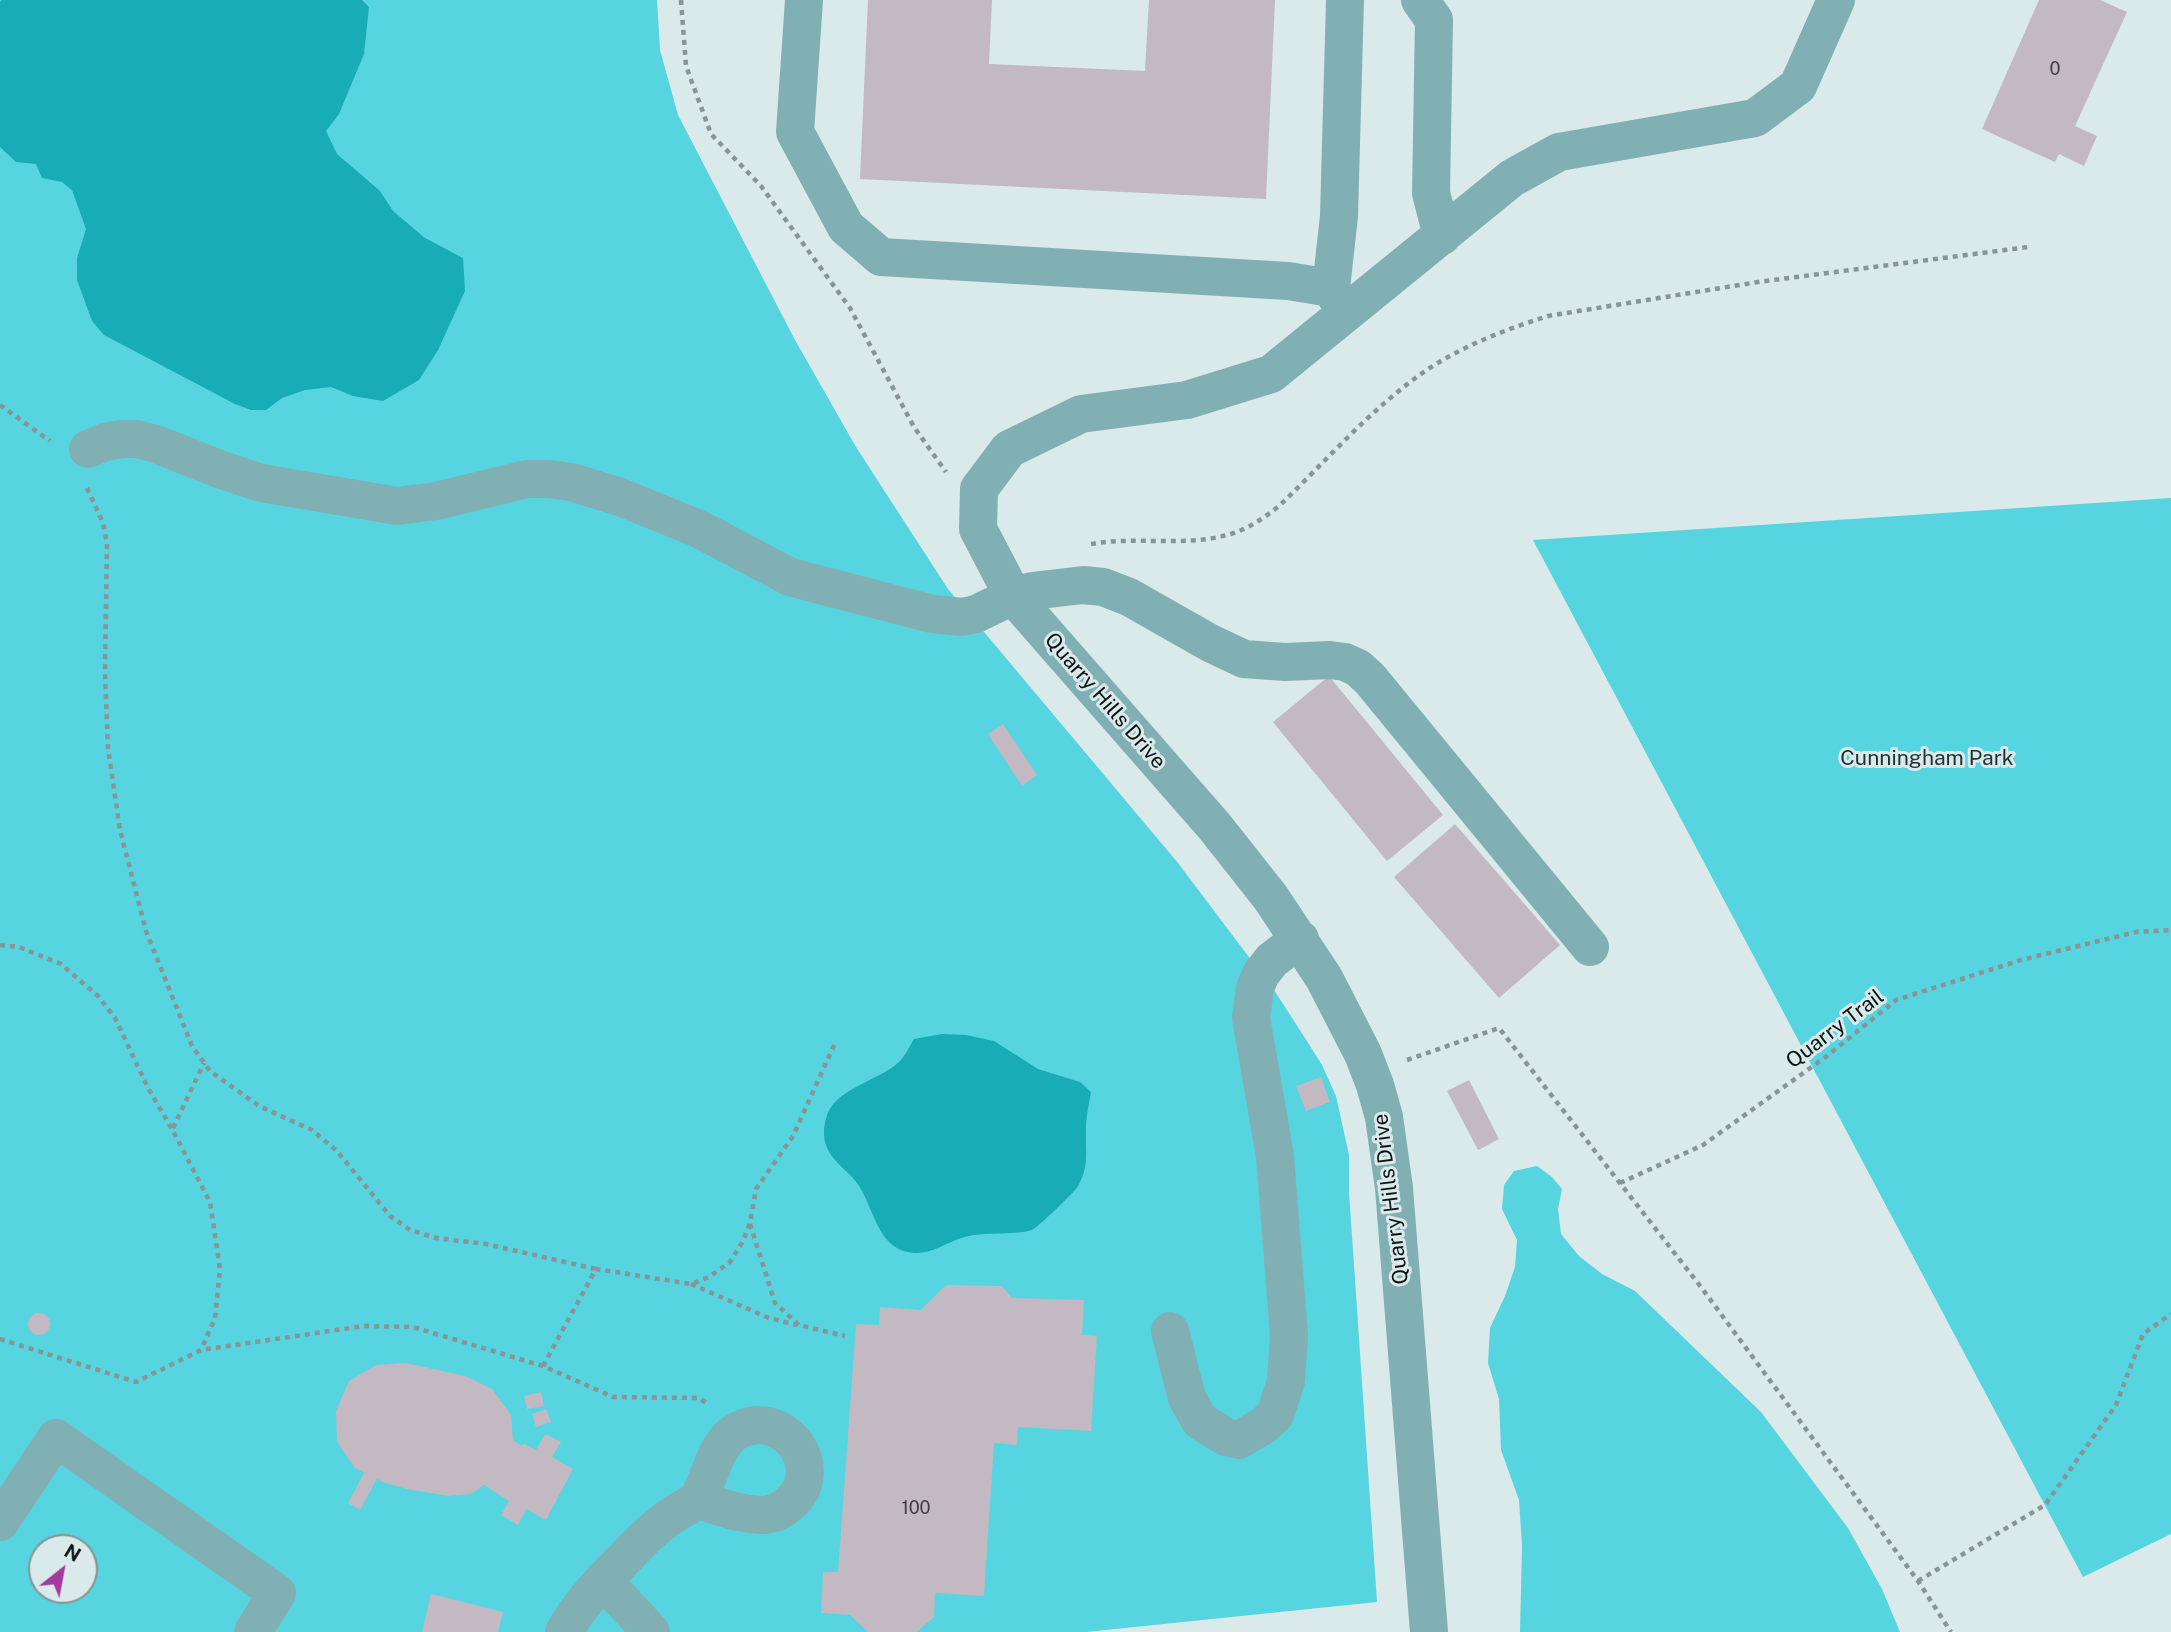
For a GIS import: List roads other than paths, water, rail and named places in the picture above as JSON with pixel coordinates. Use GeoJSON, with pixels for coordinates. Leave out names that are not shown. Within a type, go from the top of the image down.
{"type":"FeatureCollection","features":[{"type":"Feature","properties":{"kind":"street"},"geometry":{"type":"LineString","coordinates":[[804,0],[795,132],[846,226],[881,257],[1288,281],[1339,301]]}},
{"type":"Feature","properties":{"kind":"street"},"geometry":{"type":"LineString","coordinates":[[1339,301],[1345,0]]}},
{"type":"Feature","properties":{"kind":"street"},"geometry":{"type":"LineString","coordinates":[[1420,0],[1434,20],[1432,193],[1442,236]]}},
{"type":"Feature","properties":{"kind":"street"},"geometry":{"type":"LineString","coordinates":[[1339,301],[1442,236],[1512,178],[1559,152],[1755,118],[1798,86],[1836,0]]}},
{"type":"Feature","properties":{"kind":"street","name":"Quarry Hills Drive"},"geometry":{"type":"LineString","coordinates":[[1339,301],[1271,374],[1188,400],[1081,414],[1009,449],[979,489],[978,529],[1013,596],[1215,827],[1271,898],[1300,939],[1346,1017],[1370,1073],[1384,1117],[1394,1188],[1429,1632]]}},
{"type":"Feature","properties":{"kind":"street"},"geometry":{"type":"LineString","coordinates":[[91,447],[121,439],[136,439],[261,483],[397,506],[436,501],[527,479],[571,482],[620,496],[699,529],[771,569],[812,584],[947,616],[976,614],[1013,596],[1083,585],[1103,587],[1129,597],[1244,659],[1345,662],[1358,668],[1378,689],[1590,947]]}},
{"type":"Feature","properties":{"kind":"street"},"geometry":{"type":"LineString","coordinates":[[1170,1331],[1186,1398],[1200,1421],[1226,1437],[1238,1440],[1264,1425],[1275,1415],[1286,1381],[1289,1336],[1275,1156],[1251,1018],[1255,988],[1261,974],[1272,960],[1300,939]]}},
{"type":"Feature","properties":{"kind":"street"},"geometry":{"type":"LineString","coordinates":[[564,1632],[580,1606],[656,1527],[698,1500],[719,1450],[737,1431],[750,1426],[782,1430],[801,1452],[805,1466],[804,1480],[798,1494],[780,1510],[765,1515],[748,1514],[698,1500]]}},
{"type":"Feature","properties":{"kind":"street"},"geometry":{"type":"LineString","coordinates":[[0,1522],[56,1438],[277,1593],[253,1632]]}},
{"type":"Feature","properties":{"kind":"street"},"geometry":{"type":"LineString","coordinates":[[603,1580],[651,1632]]}},
{"type":"Feature","properties":{"kind":"park label","name":"Cunningham Park"},"geometry":{"type":"Point","coordinates":[1927,759]}}]}
